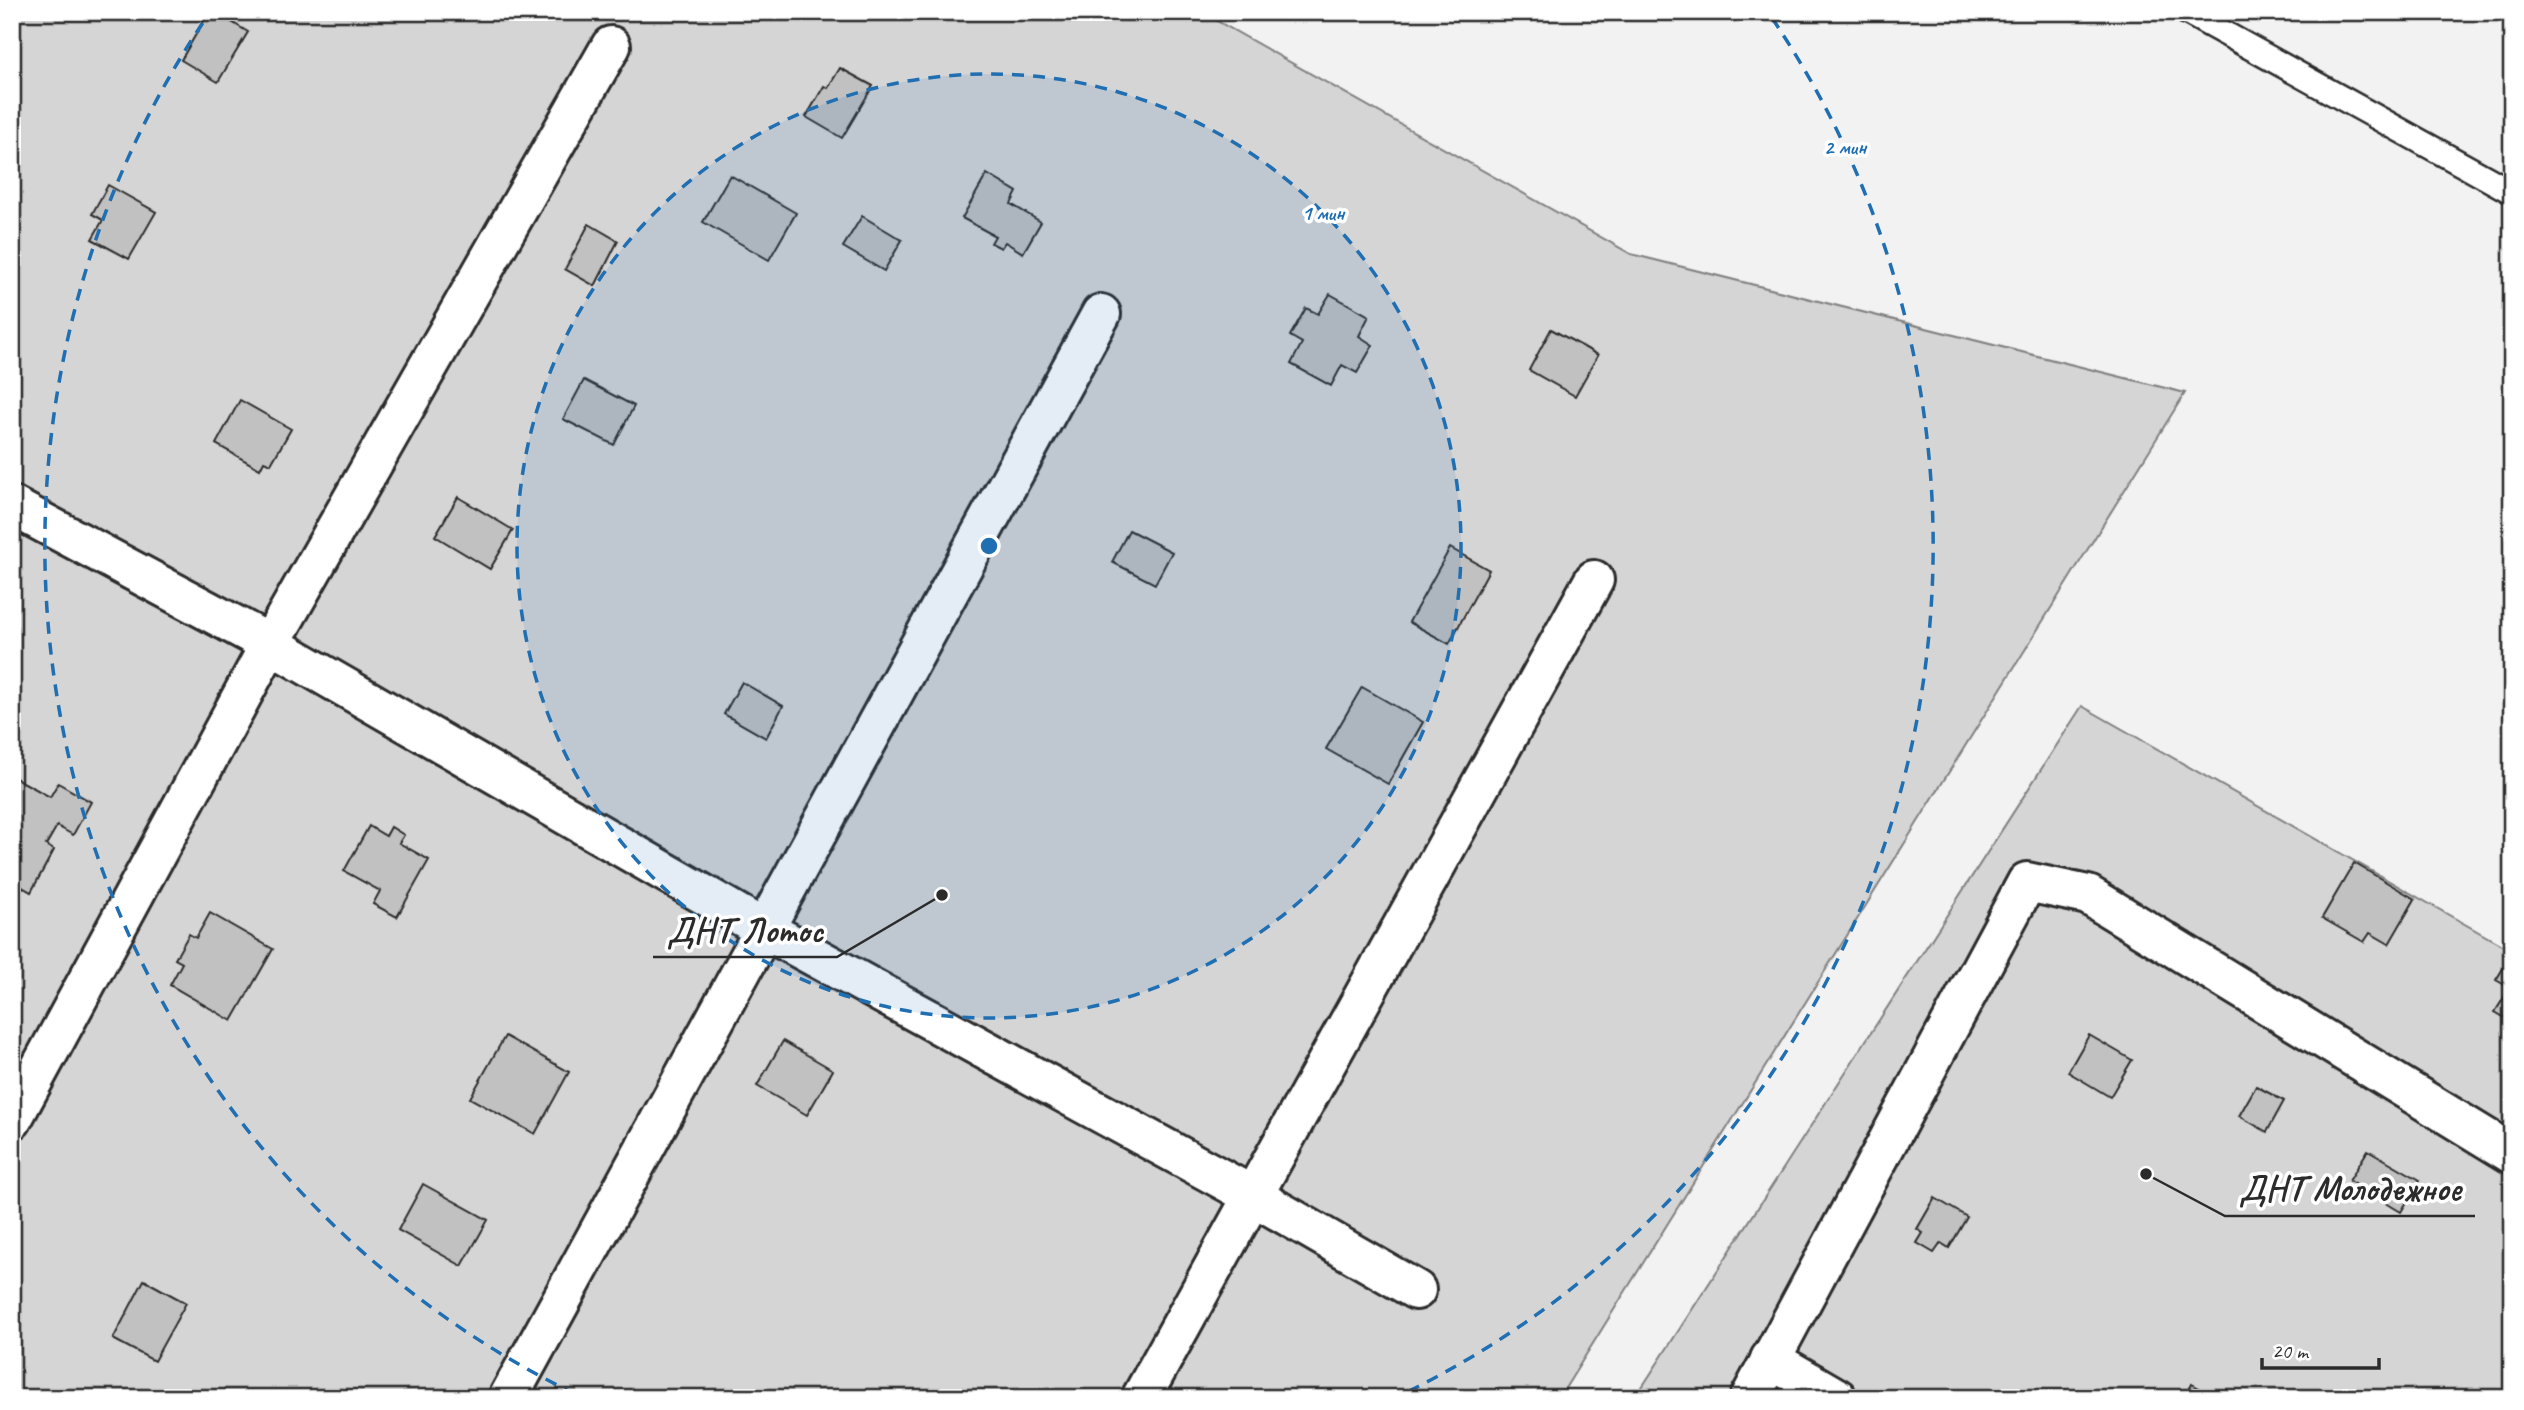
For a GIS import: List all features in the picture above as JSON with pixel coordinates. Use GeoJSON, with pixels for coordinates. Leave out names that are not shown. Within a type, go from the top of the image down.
{"type":"FeatureCollection","features":[{"type":"Feature","properties":{"kind":"street"},"geometry":{"type":"LineString","coordinates":[[12,1119],[270,644],[611,46]]}},
{"type":"Feature","properties":{"kind":"street"},"geometry":{"type":"LineString","coordinates":[[508,1398],[762,928],[1101,314]]}},
{"type":"Feature","properties":{"kind":"street"},"geometry":{"type":"LineString","coordinates":[[12,506],[270,644],[762,928],[1253,1196],[1416,1290]]}},
{"type":"Feature","properties":{"kind":"street"},"geometry":{"type":"LineString","coordinates":[[1141,1398],[1594,580]]}},
{"type":"Feature","properties":{"kind":"street"},"geometry":{"type":"LineString","coordinates":[[1750,1398],[2027,883],[2088,895],[2512,1154]]}},
{"type":"Feature","properties":{"kind":"street"},"geometry":{"type":"LineString","coordinates":[[1770,1359],[1837,1398]]}},
{"type":"Feature","properties":{"kind":"lane"},"geometry":{"type":"LineString","coordinates":[[2186,12],[2512,192]]}},
{"type":"Feature","properties":{"kind":"shaded area"},"geometry":{"type":"Polygon","coordinates":[[[12,12],[1201,12],[1631,254],[2185,393],[1559,1398],[12,1398],[12,12]]]}},
{"type":"Feature","properties":{"kind":"shaded area"},"geometry":{"type":"Polygon","coordinates":[[[2082,706],[2512,951],[2512,1398],[1635,1398],[2082,706]]]}},
{"type":"Feature","properties":{"kind":"building"},"geometry":{"type":"Polygon","coordinates":[[[209,12],[215,12],[248,32],[218,82],[181,60],[209,12]]]}},
{"type":"Feature","properties":{"kind":"building"},"geometry":{"type":"Polygon","coordinates":[[[840,68],[873,86],[842,138],[806,117],[824,86],[828,88],[840,68]]]}},
{"type":"Feature","properties":{"kind":"building"},"geometry":{"type":"Polygon","coordinates":[[[987,174],[1017,192],[1011,204],[1041,222],[1023,253],[1005,242],[1001,248],[991,243],[995,236],[962,218],[987,174]]]}},
{"type":"Feature","properties":{"kind":"building"},"geometry":{"type":"Polygon","coordinates":[[[730,175],[796,213],[769,260],[703,222],[730,175]]]}},
{"type":"Feature","properties":{"kind":"building"},"geometry":{"type":"Polygon","coordinates":[[[108,185],[156,212],[129,259],[92,239],[103,220],[92,214],[108,185]]]}},
{"type":"Feature","properties":{"kind":"building"},"geometry":{"type":"Polygon","coordinates":[[[862,216],[902,240],[884,271],[843,247],[862,216]]]}},
{"type":"Feature","properties":{"kind":"building"},"geometry":{"type":"Polygon","coordinates":[[[589,224],[618,241],[595,286],[565,269],[589,224]]]}},
{"type":"Feature","properties":{"kind":"building"},"geometry":{"type":"Polygon","coordinates":[[[1330,294],[1369,316],[1359,336],[1373,345],[1357,373],[1342,365],[1331,386],[1291,364],[1302,343],[1290,336],[1306,308],[1318,314],[1330,294]]]}},
{"type":"Feature","properties":{"kind":"building"},"geometry":{"type":"Polygon","coordinates":[[[1551,329],[1598,355],[1575,396],[1529,370],[1551,329]]]}},
{"type":"Feature","properties":{"kind":"building"},"geometry":{"type":"Polygon","coordinates":[[[584,380],[634,406],[614,445],[563,419],[584,380]]]}},
{"type":"Feature","properties":{"kind":"building"},"geometry":{"type":"Polygon","coordinates":[[[240,400],[291,429],[271,464],[264,461],[260,469],[216,444],[240,400]]]}},
{"type":"Feature","properties":{"kind":"building"},"geometry":{"type":"Polygon","coordinates":[[[458,497],[513,530],[490,569],[435,536],[458,497]]]}},
{"type":"Feature","properties":{"kind":"building"},"geometry":{"type":"Polygon","coordinates":[[[1129,530],[1172,552],[1155,584],[1112,562],[1129,530]]]}},
{"type":"Feature","properties":{"kind":"building"},"geometry":{"type":"Polygon","coordinates":[[[1450,548],[1489,570],[1449,644],[1409,622],[1450,548]]]}},
{"type":"Feature","properties":{"kind":"building"},"geometry":{"type":"Polygon","coordinates":[[[742,682],[783,706],[766,738],[724,714],[742,682]]]}},
{"type":"Feature","properties":{"kind":"building"},"geometry":{"type":"Polygon","coordinates":[[[1362,687],[1423,722],[1388,784],[1326,749],[1362,687]]]}},
{"type":"Feature","properties":{"kind":"building"},"geometry":{"type":"Polygon","coordinates":[[[12,776],[50,797],[58,783],[91,802],[73,835],[57,826],[46,845],[54,850],[31,892],[12,881],[12,776]]]}},
{"type":"Feature","properties":{"kind":"building"},"geometry":{"type":"Polygon","coordinates":[[[369,826],[386,836],[391,827],[404,835],[399,843],[429,860],[397,917],[373,904],[380,891],[344,871],[369,826]]]}},
{"type":"Feature","properties":{"kind":"building"},"geometry":{"type":"Polygon","coordinates":[[[2354,863],[2415,899],[2389,944],[2370,933],[2364,942],[2322,918],[2354,863]]]}},
{"type":"Feature","properties":{"kind":"building"},"geometry":{"type":"Polygon","coordinates":[[[210,913],[273,949],[232,1021],[170,985],[182,963],[175,959],[189,934],[196,938],[210,913]]]}},
{"type":"Feature","properties":{"kind":"building"},"geometry":{"type":"Polygon","coordinates":[[[2512,954],[2512,1022],[2495,1012],[2510,988],[2496,980],[2512,954]]]}},
{"type":"Feature","properties":{"kind":"building"},"geometry":{"type":"Polygon","coordinates":[[[2089,1035],[2132,1060],[2110,1097],[2068,1072],[2089,1035]]]}},
{"type":"Feature","properties":{"kind":"building"},"geometry":{"type":"Polygon","coordinates":[[[505,1036],[569,1072],[535,1134],[470,1098],[505,1036]]]}},
{"type":"Feature","properties":{"kind":"building"},"geometry":{"type":"Polygon","coordinates":[[[783,1041],[833,1070],[807,1115],[757,1086],[783,1041]]]}},
{"type":"Feature","properties":{"kind":"building"},"geometry":{"type":"Polygon","coordinates":[[[2256,1086],[2284,1101],[2267,1132],[2239,1116],[2256,1086]]]}},
{"type":"Feature","properties":{"kind":"building"},"geometry":{"type":"Polygon","coordinates":[[[2368,1150],[2420,1180],[2401,1212],[2349,1181],[2368,1150]]]}},
{"type":"Feature","properties":{"kind":"building"},"geometry":{"type":"Polygon","coordinates":[[[423,1184],[488,1220],[462,1266],[398,1230],[423,1184]]]}},
{"type":"Feature","properties":{"kind":"building"},"geometry":{"type":"Polygon","coordinates":[[[1935,1198],[1967,1217],[1949,1248],[1941,1243],[1934,1253],[1917,1243],[1923,1233],[1917,1229],[1935,1198]]]}},
{"type":"Feature","properties":{"kind":"building"},"geometry":{"type":"Polygon","coordinates":[[[144,1280],[186,1303],[154,1361],[113,1339],[144,1280]]]}},
{"type":"Feature","properties":{"kind":"building"},"geometry":{"type":"Polygon","coordinates":[[[2192,1384],[2217,1398],[2185,1398],[2192,1384]]]}},
{"type":"Feature","properties":{"kind":"place","name":"ДНТ Лотос"},"geometry":{"type":"Point","coordinates":[942,895]}},
{"type":"Feature","properties":{"kind":"place","name":"ДНТ Молодежное"},"geometry":{"type":"Point","coordinates":[2146,1174]}}]}
